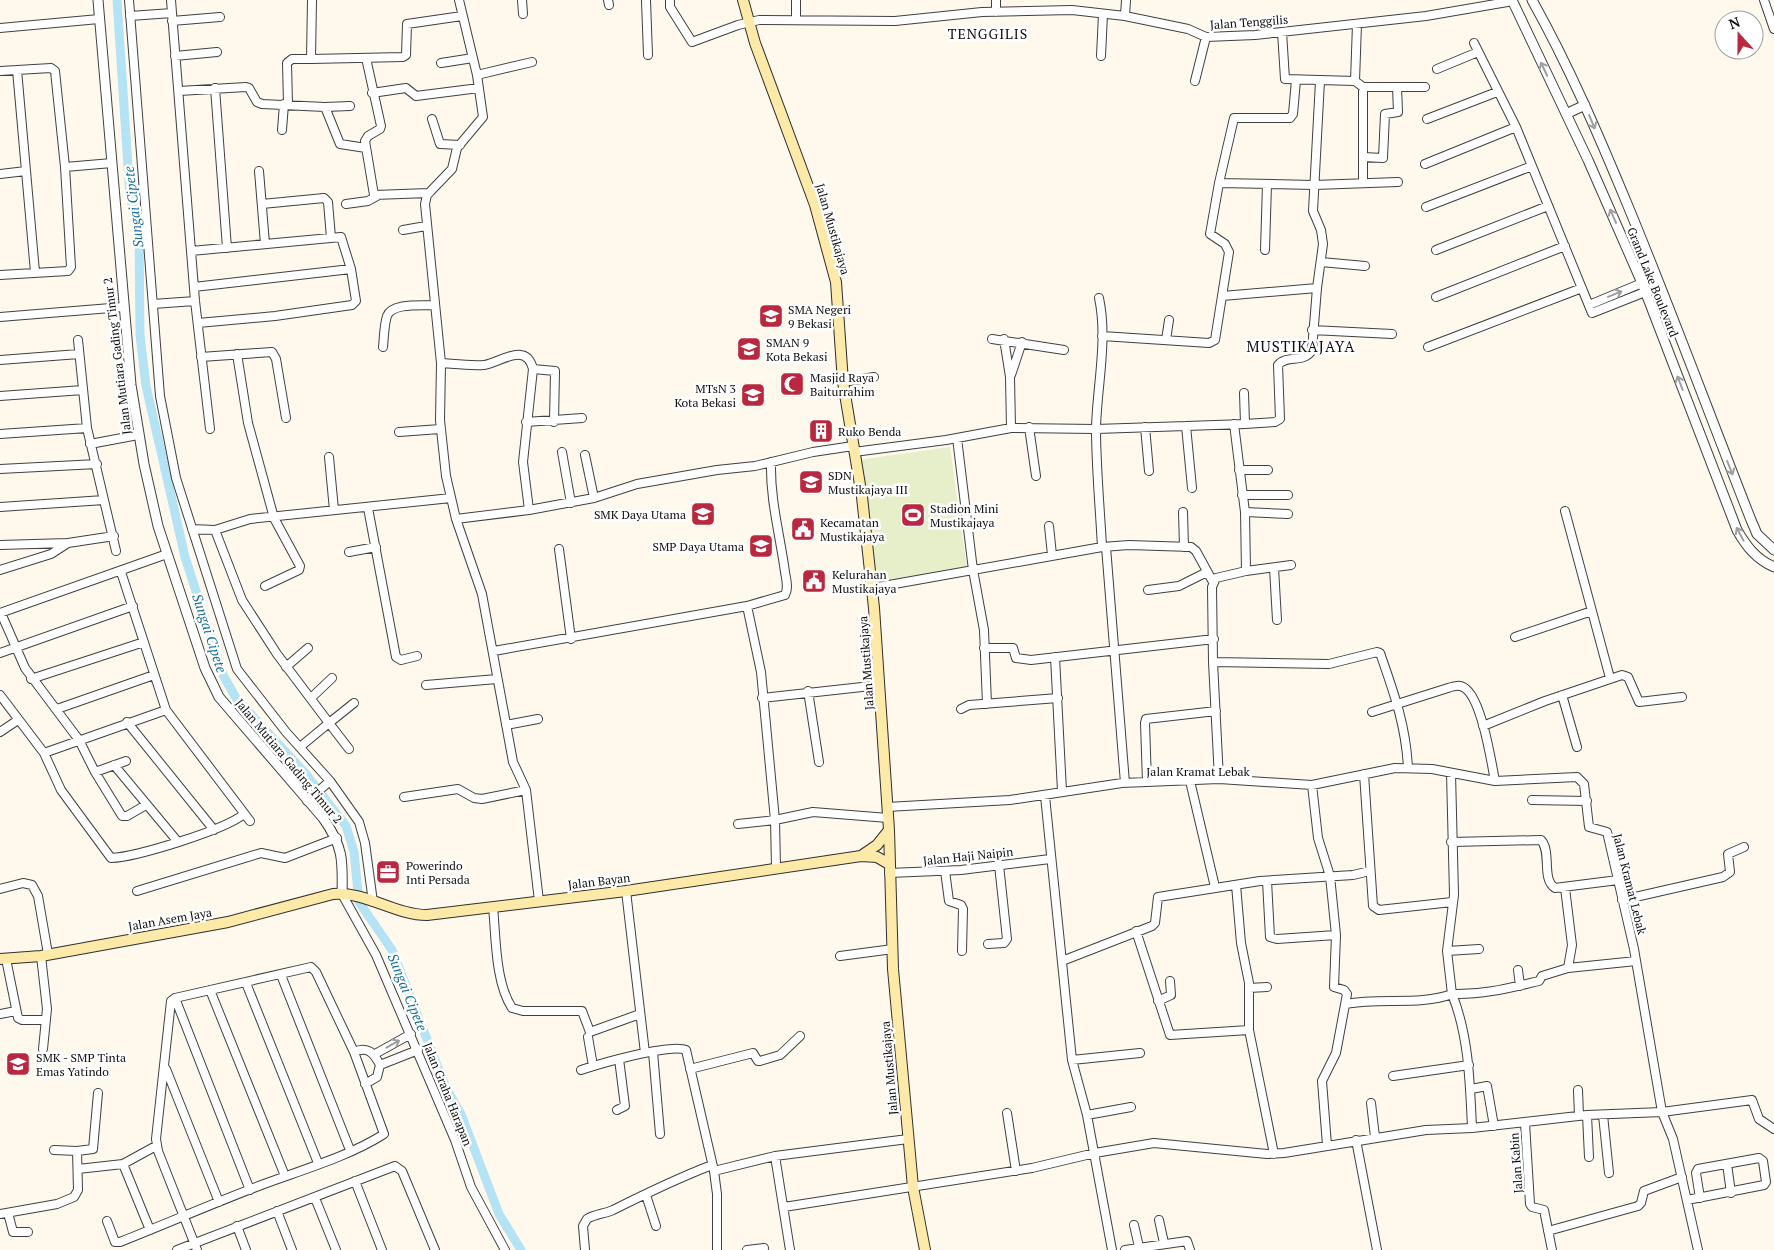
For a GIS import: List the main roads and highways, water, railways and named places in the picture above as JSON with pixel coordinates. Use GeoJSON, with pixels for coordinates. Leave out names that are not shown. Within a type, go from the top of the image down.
{"type":"FeatureCollection","features":[{"type":"Feature","properties":{"kind":"main road","name":"Jalan Mustikajaya"},"geometry":{"type":"LineString","coordinates":[[743,0],[748,22],[815,206],[836,282],[843,382],[862,496],[872,588],[889,830],[892,949],[908,1139],[925,1250]]}},
{"type":"Feature","properties":{"kind":"main road"},"geometry":{"type":"LineString","coordinates":[[861,856],[877,845],[889,830]]}},
{"type":"Feature","properties":{"kind":"main road","name":"Jalan Bayan"},"geometry":{"type":"LineString","coordinates":[[342,894],[417,915],[626,891],[861,856],[877,857],[889,868]]}},
{"type":"Feature","properties":{"kind":"main road","name":"Jalan Asem Jaya"},"geometry":{"type":"LineString","coordinates":[[3,959],[45,955],[228,922],[309,900],[342,894]]}},
{"type":"Feature","properties":{"kind":"waterway","name":"Sungai Cipete"},"geometry":{"type":"LineString","coordinates":[[117,0],[130,197],[139,230],[140,335],[146,386],[185,557],[223,675],[236,698],[305,773],[346,826],[354,852],[359,902],[392,950],[446,1088],[461,1114],[499,1214],[521,1250]]}},
{"type":"Feature","properties":{"kind":"place","name":"SMA Negeri 9 Bekasi"},"geometry":{"type":"Point","coordinates":[771,316]}},
{"type":"Feature","properties":{"kind":"place","name":"SMAN 9 Kota Bekasi"},"geometry":{"type":"Point","coordinates":[749,349]}},
{"type":"Feature","properties":{"kind":"place","name":"Masjid Raya Baiturrahim"},"geometry":{"type":"Point","coordinates":[792,384]}},
{"type":"Feature","properties":{"kind":"place","name":"MTsN 3 Kota Bekasi"},"geometry":{"type":"Point","coordinates":[753,395]}},
{"type":"Feature","properties":{"kind":"place","name":"Ruko Benda"},"geometry":{"type":"Point","coordinates":[821,431]}},
{"type":"Feature","properties":{"kind":"place","name":"SDN Mustikajaya III"},"geometry":{"type":"Point","coordinates":[811,482]}},
{"type":"Feature","properties":{"kind":"place","name":"SMK Daya Utama"},"geometry":{"type":"Point","coordinates":[703,514]}},
{"type":"Feature","properties":{"kind":"place","name":"Stadion Mini Mustikajaya"},"geometry":{"type":"Point","coordinates":[913,515]}},
{"type":"Feature","properties":{"kind":"place","name":"Kecamatan Mustikajaya"},"geometry":{"type":"Point","coordinates":[803,529]}},
{"type":"Feature","properties":{"kind":"place","name":"SMP Daya Utama"},"geometry":{"type":"Point","coordinates":[761,546]}},
{"type":"Feature","properties":{"kind":"place","name":"Kelurahan Mustikajaya"},"geometry":{"type":"Point","coordinates":[814,581]}},
{"type":"Feature","properties":{"kind":"place","name":"Powerindo Inti Persada"},"geometry":{"type":"Point","coordinates":[388,872]}},
{"type":"Feature","properties":{"kind":"place","name":"SMK - SMP Tinta Emas Yatindo"},"geometry":{"type":"Point","coordinates":[18,1064]}},
{"type":"Feature","properties":{"kind":"district","name":"TENGGILIS"},"geometry":{"type":"Point","coordinates":[988,33]}},
{"type":"Feature","properties":{"kind":"district","name":"MUSTIKAJAYA"},"geometry":{"type":"Point","coordinates":[1301,346]}}]}
